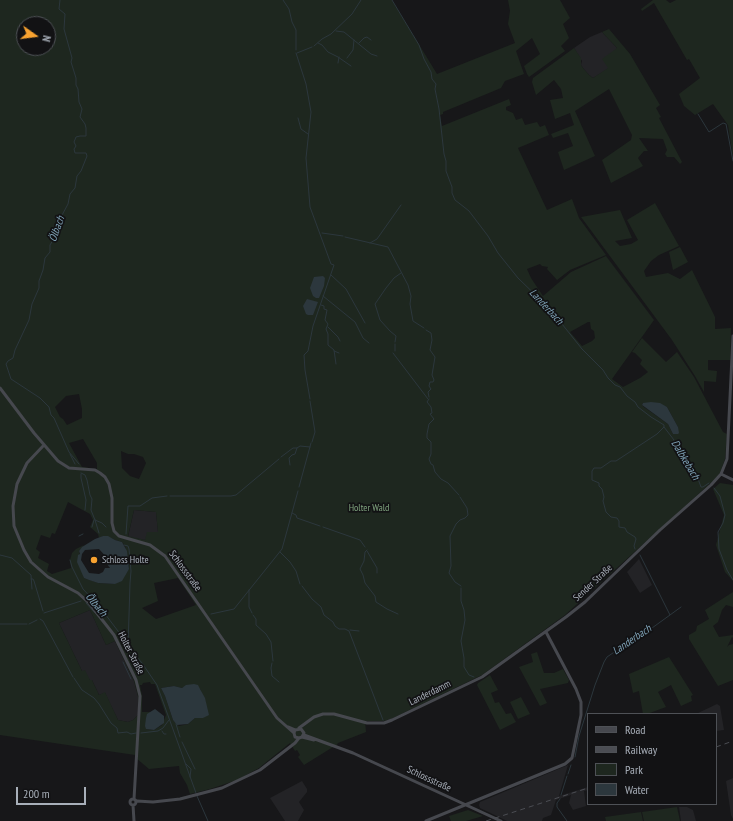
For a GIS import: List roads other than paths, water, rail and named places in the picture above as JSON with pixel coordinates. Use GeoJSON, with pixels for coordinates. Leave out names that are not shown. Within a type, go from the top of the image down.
{"type":"FeatureCollection","features":[{"type":"Feature","properties":{"kind":"main road","name":"Sender Straße"},"geometry":{"type":"LineString","coordinates":[[546,632],[585,602],[721,474],[726,459],[733,336]]}},
{"type":"Feature","properties":{"kind":"main road","name":"Schlossstraße"},"geometry":{"type":"LineString","coordinates":[[0,388],[58,461],[63,465],[75,469],[95,470],[105,477],[109,484],[112,498],[112,523],[114,530],[119,536],[150,545],[165,556],[273,712],[286,727],[299,734],[320,740],[353,753],[501,821]]}},
{"type":"Feature","properties":{"kind":"main road","name":"Holter Straße"},"geometry":{"type":"LineString","coordinates":[[44,445],[27,463],[17,484],[12,506],[14,526],[21,544],[31,562],[48,577],[78,593],[89,603],[114,635],[136,680],[140,696],[135,800],[130,802],[133,805],[134,821]]}},
{"type":"Feature","properties":{"kind":"main road"},"geometry":{"type":"LineString","coordinates":[[721,474],[733,480]]}},
{"type":"Feature","properties":{"kind":"main road"},"geometry":{"type":"LineString","coordinates":[[426,821],[565,764],[571,760],[581,715],[581,702],[576,689],[546,632]]}},
{"type":"Feature","properties":{"kind":"main road","name":"Landerdamm"},"geometry":{"type":"LineString","coordinates":[[135,800],[173,800],[196,795],[222,788],[253,774],[292,745],[309,720],[319,715],[328,714],[367,723],[384,723],[392,720],[482,677],[546,632]]}},
{"type":"Feature","properties":{"kind":"main road"},"geometry":{"type":"LineString","coordinates":[[479,800],[476,806],[480,811]]}},
{"type":"Feature","properties":{"kind":"water"},"geometry":{"type":"Polygon","coordinates":[[[323,276],[325,278],[324,286],[319,298],[316,298],[313,296],[310,288],[314,277],[323,276]]]}},
{"type":"Feature","properties":{"kind":"water"},"geometry":{"type":"Polygon","coordinates":[[[307,299],[318,302],[313,315],[306,314],[303,306],[307,299]]]}},
{"type":"Feature","properties":{"kind":"water"},"geometry":{"type":"Polygon","coordinates":[[[643,403],[660,403],[667,407],[678,427],[678,434],[673,434],[668,424],[642,405],[643,403]]]}},
{"type":"Feature","properties":{"kind":"water"},"geometry":{"type":"Polygon","coordinates":[[[108,536],[122,542],[127,551],[129,569],[122,581],[115,584],[98,583],[84,578],[77,562],[78,555],[80,554],[79,551],[82,547],[95,539],[108,536]],[[99,549],[85,550],[82,554],[81,560],[89,573],[99,574],[103,572],[105,568],[110,568],[107,564],[108,559],[99,549]]]}},
{"type":"Feature","properties":{"kind":"water"},"geometry":{"type":"Polygon","coordinates":[[[186,685],[198,685],[205,698],[209,715],[203,718],[195,718],[188,724],[177,725],[173,720],[161,688],[174,686],[182,688],[186,685]]]}},
{"type":"Feature","properties":{"kind":"water"},"geometry":{"type":"Polygon","coordinates":[[[155,709],[164,716],[164,723],[154,730],[146,729],[147,714],[155,709]]]}},
{"type":"Feature","properties":{"kind":"waterway","name":"Ölbach"},"geometry":{"type":"LineString","coordinates":[[60,0],[59,9],[65,14],[64,29],[72,58],[71,62],[76,78],[79,102],[82,109],[80,117],[86,128],[86,136],[76,137],[74,142],[76,146],[74,149],[75,153],[86,153],[87,156],[81,171],[77,176],[75,188],[70,194],[68,204],[61,217],[56,235],[50,245],[50,252],[45,258],[39,281],[39,288],[32,304],[29,320],[15,350],[13,358],[6,364],[11,379],[40,398],[49,407],[51,415],[54,418],[69,452],[79,464]]}},
{"type":"Feature","properties":{"kind":"waterway"},"geometry":{"type":"LineString","coordinates":[[283,0],[289,9],[292,22],[296,30],[296,50]]}},
{"type":"Feature","properties":{"kind":"waterway"},"geometry":{"type":"LineString","coordinates":[[314,46],[331,34],[352,14],[361,0]]}},
{"type":"Feature","properties":{"kind":"waterway","name":"Landerbach"},"geometry":{"type":"LineString","coordinates":[[392,0],[419,45],[431,72],[432,79],[436,84],[435,89],[446,161],[446,171],[455,200],[469,211],[488,236],[498,253],[518,278],[550,309],[582,349],[603,370],[608,378],[615,385],[620,387],[638,407],[664,425],[664,427],[657,434],[616,461],[611,461],[601,468],[594,468],[592,471],[592,480],[599,483],[599,486],[602,489],[606,512],[611,517],[617,518],[619,521],[619,527],[625,528],[627,532],[635,537],[635,549]]}},
{"type":"Feature","properties":{"kind":"waterway"},"geometry":{"type":"LineString","coordinates":[[336,31],[344,32],[371,54],[377,56]]}},
{"type":"Feature","properties":{"kind":"waterway"},"geometry":{"type":"LineString","coordinates":[[359,43],[367,37],[371,40]]}},
{"type":"Feature","properties":{"kind":"waterway"},"geometry":{"type":"LineString","coordinates":[[347,58],[353,50],[354,40]]}},
{"type":"Feature","properties":{"kind":"waterway"},"geometry":{"type":"LineString","coordinates":[[318,43],[328,52],[351,66]]}},
{"type":"Feature","properties":{"kind":"waterway"},"geometry":{"type":"LineString","coordinates":[[297,53],[312,47]]}},
{"type":"Feature","properties":{"kind":"waterway"},"geometry":{"type":"LineString","coordinates":[[296,53],[306,84],[311,112],[306,158],[310,207],[331,264],[334,265],[313,326],[308,351],[304,355],[310,399]]}},
{"type":"Feature","properties":{"kind":"waterway"},"geometry":{"type":"LineString","coordinates":[[338,63],[339,57]]}},
{"type":"Feature","properties":{"kind":"waterway"},"geometry":{"type":"LineString","coordinates":[[698,114],[709,132],[723,123],[726,124],[733,161]]}},
{"type":"Feature","properties":{"kind":"waterway"},"geometry":{"type":"LineString","coordinates":[[298,118],[301,129],[308,134]]}},
{"type":"Feature","properties":{"kind":"waterway"},"geometry":{"type":"LineString","coordinates":[[370,243],[377,239],[401,205]]}},
{"type":"Feature","properties":{"kind":"waterway"},"geometry":{"type":"LineString","coordinates":[[322,233],[343,236]]}},
{"type":"Feature","properties":{"kind":"waterway"},"geometry":{"type":"LineString","coordinates":[[345,237],[388,247],[408,285],[411,296],[410,304],[413,321],[424,328]]}},
{"type":"Feature","properties":{"kind":"waterway"},"geometry":{"type":"LineString","coordinates":[[395,342],[396,336],[380,320],[375,304],[394,278],[401,273]]}},
{"type":"Feature","properties":{"kind":"waterway"},"geometry":{"type":"LineString","coordinates":[[331,275],[346,289],[365,323]]}},
{"type":"Feature","properties":{"kind":"waterway"},"geometry":{"type":"LineString","coordinates":[[323,296],[355,322],[363,338],[369,343]]}},
{"type":"Feature","properties":{"kind":"waterway"},"geometry":{"type":"LineString","coordinates":[[321,305],[327,310],[325,320],[328,324],[326,329],[328,334],[328,345],[334,350],[336,364]]}},
{"type":"Feature","properties":{"kind":"waterway"},"geometry":{"type":"LineString","coordinates":[[328,327],[340,341]]}},
{"type":"Feature","properties":{"kind":"waterway"},"geometry":{"type":"LineString","coordinates":[[426,330],[431,333],[432,340],[430,350],[435,357],[432,375],[434,380],[433,382],[430,382],[429,386],[431,389],[428,392],[429,397]]}},
{"type":"Feature","properties":{"kind":"waterway"},"geometry":{"type":"LineString","coordinates":[[395,344],[395,351]]}},
{"type":"Feature","properties":{"kind":"waterway"},"geometry":{"type":"LineString","coordinates":[[334,351],[339,353]]}},
{"type":"Feature","properties":{"kind":"waterway"},"geometry":{"type":"LineString","coordinates":[[393,353],[428,399]]}},
{"type":"Feature","properties":{"kind":"waterway"},"geometry":{"type":"LineString","coordinates":[[429,399],[427,402],[431,407],[432,413],[430,414],[434,419],[429,424],[427,434],[427,438],[431,442],[431,454],[429,459],[435,472],[459,495]]}},
{"type":"Feature","properties":{"kind":"waterway"},"geometry":{"type":"LineString","coordinates":[[310,401],[315,432],[312,442]]}},
{"type":"Feature","properties":{"kind":"waterway","name":"Dalbkebach"},"geometry":{"type":"LineString","coordinates":[[664,427],[674,440],[674,444],[681,450],[694,474],[697,476],[701,487],[709,483]]}},
{"type":"Feature","properties":{"kind":"waterway"},"geometry":{"type":"LineString","coordinates":[[299,487],[311,443]]}},
{"type":"Feature","properties":{"kind":"waterway"},"geometry":{"type":"LineString","coordinates":[[281,457],[293,448],[300,446],[310,447]]}},
{"type":"Feature","properties":{"kind":"waterway"},"geometry":{"type":"LineString","coordinates":[[290,465],[289,458],[295,454],[297,448]]}},
{"type":"Feature","properties":{"kind":"waterway","name":"Ölbach"},"geometry":{"type":"LineString","coordinates":[[70,454],[75,464]]}},
{"type":"Feature","properties":{"kind":"waterway"},"geometry":{"type":"LineString","coordinates":[[170,496],[236,495],[279,459]]}},
{"type":"Feature","properties":{"kind":"waterway","name":"Ölbach"},"geometry":{"type":"LineString","coordinates":[[81,473],[85,475],[87,480],[92,499],[91,510],[95,520],[102,523],[106,527]]}},
{"type":"Feature","properties":{"kind":"waterway","name":"Ölbach"},"geometry":{"type":"LineString","coordinates":[[81,474],[86,500],[85,510]]}},
{"type":"Feature","properties":{"kind":"waterway","name":"Dalbkebach"},"geometry":{"type":"LineString","coordinates":[[714,488],[720,496],[725,515],[718,532],[719,549],[727,570],[733,580]]}},
{"type":"Feature","properties":{"kind":"waterway"},"geometry":{"type":"LineString","coordinates":[[211,614],[234,609],[282,549],[298,491]]}},
{"type":"Feature","properties":{"kind":"waterway"},"geometry":{"type":"LineString","coordinates":[[126,534],[128,506],[140,506],[152,498],[167,496]]}},
{"type":"Feature","properties":{"kind":"waterway"},"geometry":{"type":"LineString","coordinates":[[460,497],[467,508],[468,515],[456,524],[450,536],[451,566],[449,573],[455,582],[461,586]]}},
{"type":"Feature","properties":{"kind":"waterway"},"geometry":{"type":"LineString","coordinates":[[292,513],[296,515],[297,518],[320,526]]}},
{"type":"Feature","properties":{"kind":"waterway","name":"Ölbach"},"geometry":{"type":"LineString","coordinates":[[92,527],[94,520]]}},
{"type":"Feature","properties":{"kind":"waterway","name":"Ölbach"},"geometry":{"type":"LineString","coordinates":[[95,520],[99,533]]}},
{"type":"Feature","properties":{"kind":"waterway"},"geometry":{"type":"LineString","coordinates":[[323,527],[360,540],[365,547]]}},
{"type":"Feature","properties":{"kind":"waterway","name":"Ölbach"},"geometry":{"type":"LineString","coordinates":[[79,536],[83,534]]}},
{"type":"Feature","properties":{"kind":"waterway","name":"Ölbach"},"geometry":{"type":"LineString","coordinates":[[124,545],[128,546],[129,549],[131,571],[128,647],[142,663],[157,685],[196,793]]}},
{"type":"Feature","properties":{"kind":"waterway"},"geometry":{"type":"LineString","coordinates":[[367,550],[360,569],[365,583],[375,596],[376,602],[398,614]]}},
{"type":"Feature","properties":{"kind":"waterway"},"geometry":{"type":"LineString","coordinates":[[367,551],[377,568],[377,573]]}},
{"type":"Feature","properties":{"kind":"waterway"},"geometry":{"type":"LineString","coordinates":[[280,552],[290,562],[296,571],[300,584]]}},
{"type":"Feature","properties":{"kind":"waterway"},"geometry":{"type":"LineString","coordinates":[[0,555],[12,558],[31,575],[32,589]]}},
{"type":"Feature","properties":{"kind":"waterway","name":"Landerbach"},"geometry":{"type":"LineString","coordinates":[[575,757],[579,736],[595,685],[607,657],[670,615],[640,555]]}},
{"type":"Feature","properties":{"kind":"waterway","name":"Ölbach"},"geometry":{"type":"LineString","coordinates":[[70,560],[83,589],[99,606],[121,635],[127,647]]}},
{"type":"Feature","properties":{"kind":"waterway"},"geometry":{"type":"LineString","coordinates":[[31,579],[34,581],[43,611]]}},
{"type":"Feature","properties":{"kind":"waterway"},"geometry":{"type":"LineString","coordinates":[[302,586],[312,599],[321,607],[324,615],[333,622],[335,626],[339,629],[349,631],[383,720]]}},
{"type":"Feature","properties":{"kind":"waterway"},"geometry":{"type":"LineString","coordinates":[[461,588],[461,601],[465,620],[461,641],[464,667],[469,675],[474,677]]}},
{"type":"Feature","properties":{"kind":"waterway"},"geometry":{"type":"LineString","coordinates":[[249,590],[249,607],[252,613]]}},
{"type":"Feature","properties":{"kind":"waterway"},"geometry":{"type":"LineString","coordinates":[[44,613],[81,601]]}},
{"type":"Feature","properties":{"kind":"waterway"},"geometry":{"type":"LineString","coordinates":[[86,603],[95,613]]}},
{"type":"Feature","properties":{"kind":"waterway"},"geometry":{"type":"LineString","coordinates":[[670,615],[681,607]]}},
{"type":"Feature","properties":{"kind":"waterway"},"geometry":{"type":"LineString","coordinates":[[253,615],[256,619],[256,625],[266,634],[271,642],[273,661]]}},
{"type":"Feature","properties":{"kind":"waterway"},"geometry":{"type":"LineString","coordinates":[[40,619],[43,621],[73,677]]}},
{"type":"Feature","properties":{"kind":"waterway"},"geometry":{"type":"LineString","coordinates":[[29,624],[37,620]]}},
{"type":"Feature","properties":{"kind":"waterway"},"geometry":{"type":"LineString","coordinates":[[0,624],[27,624]]}},
{"type":"Feature","properties":{"kind":"waterway"},"geometry":{"type":"LineString","coordinates":[[350,630],[359,631]]}},
{"type":"Feature","properties":{"kind":"waterway"},"geometry":{"type":"LineString","coordinates":[[123,662],[131,679]]}},
{"type":"Feature","properties":{"kind":"waterway"},"geometry":{"type":"LineString","coordinates":[[272,663],[272,676],[279,682]]}},
{"type":"Feature","properties":{"kind":"waterway"},"geometry":{"type":"LineString","coordinates":[[74,678],[82,690],[94,698],[99,704],[111,723],[117,728],[118,733],[136,733]]}},
{"type":"Feature","properties":{"kind":"waterway"},"geometry":{"type":"LineString","coordinates":[[141,733],[158,731],[163,728],[169,720]]}},
{"type":"Feature","properties":{"kind":"waterway","name":"Ölbach"},"geometry":{"type":"LineString","coordinates":[[176,724],[180,737]]}},
{"type":"Feature","properties":{"kind":"waterway"},"geometry":{"type":"LineString","coordinates":[[162,731],[166,734]]}},
{"type":"Feature","properties":{"kind":"waterway","name":"Ölbach"},"geometry":{"type":"LineString","coordinates":[[182,742],[195,769]]}},
{"type":"Feature","properties":{"kind":"waterway","name":"Ölbach"},"geometry":{"type":"LineString","coordinates":[[186,764],[191,769],[190,777]]}},
{"type":"Feature","properties":{"kind":"waterway","name":"Landerbach"},"geometry":{"type":"LineString","coordinates":[[568,774],[571,765]]}},
{"type":"Feature","properties":{"kind":"waterway","name":"Landerbach"},"geometry":{"type":"LineString","coordinates":[[561,795],[567,776]]}},
{"type":"Feature","properties":{"kind":"waterway","name":"Ölbach"},"geometry":{"type":"LineString","coordinates":[[197,796],[208,821]]}},
{"type":"Feature","properties":{"kind":"waterway","name":"Landerbach"},"geometry":{"type":"LineString","coordinates":[[560,799],[557,803],[557,807],[567,821]]}},
{"type":"Feature","properties":{"kind":"railway"},"geometry":{"type":"LineString","coordinates":[[717,747],[733,741]]}},
{"type":"Feature","properties":{"kind":"railway"},"geometry":{"type":"LineString","coordinates":[[486,821],[587,788]]}},
{"type":"Feature","properties":{"kind":"place","name":"Schloss Holte"},"geometry":{"type":"Point","coordinates":[94,560]}},
{"type":"Feature","properties":{"kind":"park label","name":"Holter Wald"},"geometry":{"type":"Point","coordinates":[369,508]}}]}
